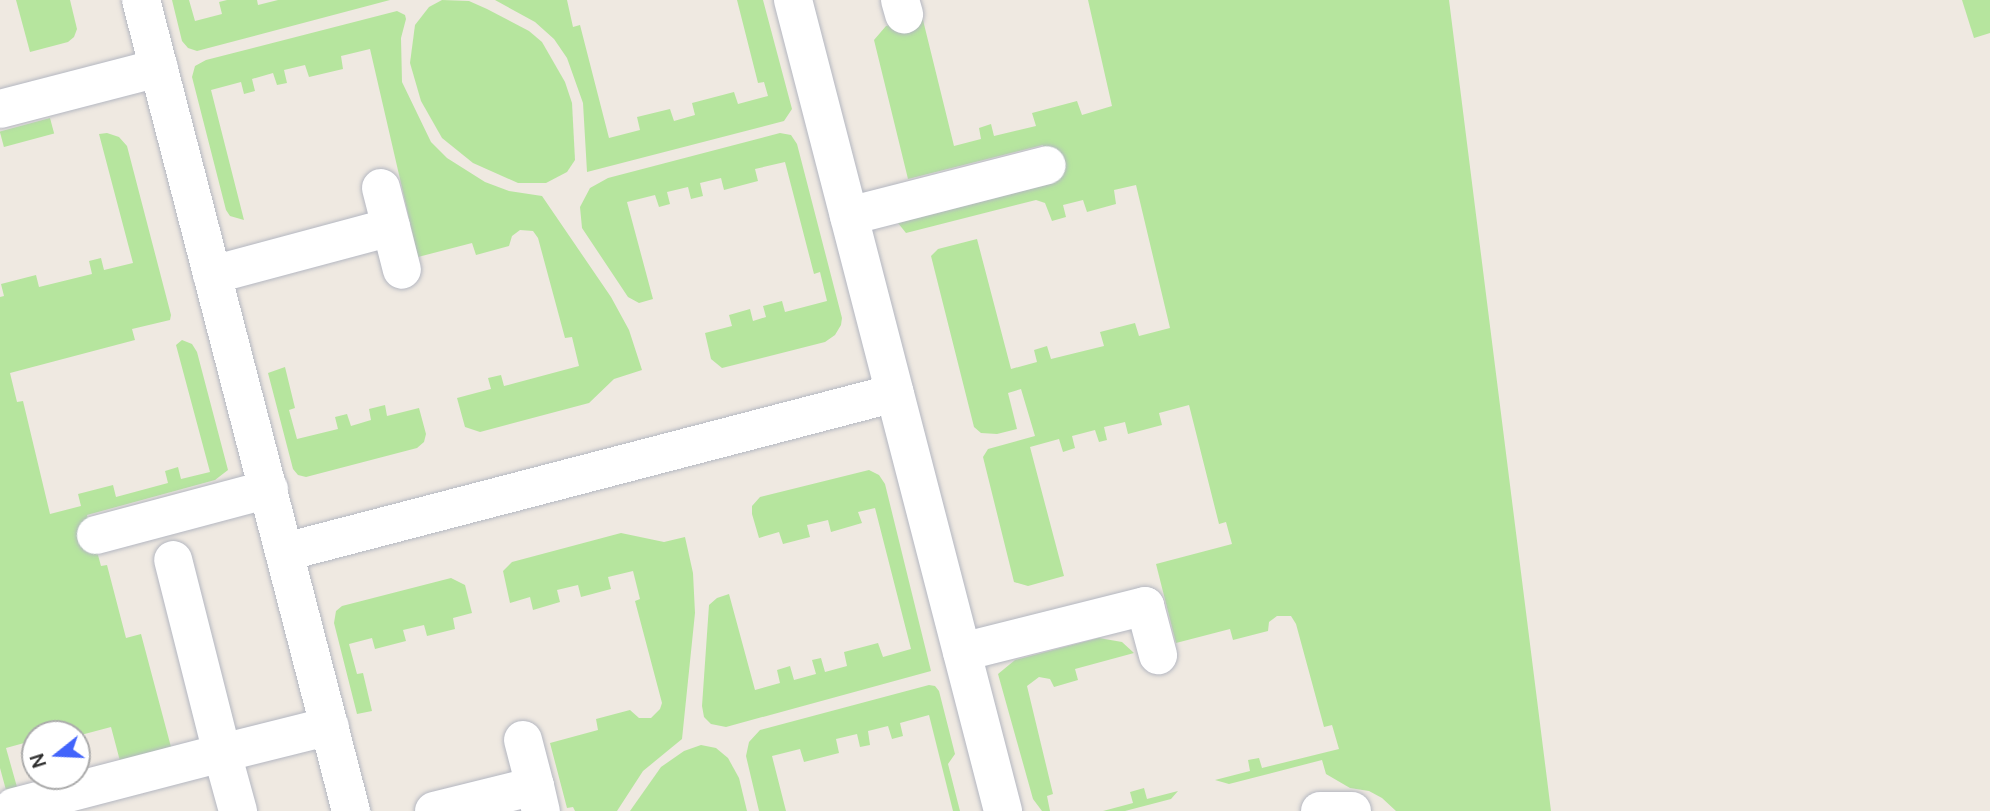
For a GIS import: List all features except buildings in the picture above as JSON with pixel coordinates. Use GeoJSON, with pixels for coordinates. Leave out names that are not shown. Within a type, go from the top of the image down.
{"type":"FeatureCollection","features":[{"type":"Feature","properties":{"kind":"street"},"geometry":{"type":"LineString","coordinates":[[141,0],[351,811]]}},
{"type":"Feature","properties":{"kind":"street"},"geometry":{"type":"LineString","coordinates":[[793,0],[1003,811]]}},
{"type":"Feature","properties":{"kind":"street"},"geometry":{"type":"LineString","coordinates":[[0,109],[159,68]]}},
{"type":"Feature","properties":{"kind":"street"},"geometry":{"type":"LineString","coordinates":[[849,216],[1047,165]]}},
{"type":"Feature","properties":{"kind":"street"},"geometry":{"type":"LineString","coordinates":[[381,188],[402,270]]}},
{"type":"Feature","properties":{"kind":"street"},"geometry":{"type":"LineString","coordinates":[[212,275],[391,227]]}},
{"type":"Feature","properties":{"kind":"street"},"geometry":{"type":"LineString","coordinates":[[285,552],[895,393]]}},
{"type":"Feature","properties":{"kind":"street"},"geometry":{"type":"LineString","coordinates":[[96,535],[269,489]]}},
{"type":"Feature","properties":{"kind":"street"},"geometry":{"type":"LineString","coordinates":[[173,560],[238,811]]}},
{"type":"Feature","properties":{"kind":"street"},"geometry":{"type":"LineString","coordinates":[[962,652],[1145,606],[1158,655]]}},
{"type":"Feature","properties":{"kind":"street"},"geometry":{"type":"LineString","coordinates":[[38,805],[222,753],[330,726]]}},
{"type":"Feature","properties":{"kind":"street"},"geometry":{"type":"LineString","coordinates":[[434,811],[538,798],[523,740]]}},
{"type":"Feature","properties":{"kind":"street"},"geometry":{"type":"LineString","coordinates":[[1320,811],[1352,811]]}},
{"type":"Feature","properties":{"kind":"green space"},"geometry":{"type":"Polygon","coordinates":[[[16,0],[70,0],[77,29],[74,37],[68,42],[30,52],[16,0]]]}},
{"type":"Feature","properties":{"kind":"green space"},"geometry":{"type":"Polygon","coordinates":[[[172,0],[189,0],[195,21],[222,14],[219,2],[227,0],[257,0],[258,5],[278,0],[390,0],[197,51],[188,48],[182,41],[172,0]]]}},
{"type":"Feature","properties":{"kind":"green space"},"geometry":{"type":"Polygon","coordinates":[[[442,0],[469,1],[529,31],[542,42],[565,82],[572,103],[575,160],[567,172],[546,183],[518,183],[473,163],[442,138],[421,101],[410,63],[415,25],[429,7],[442,0]]]}},
{"type":"Feature","properties":{"kind":"green space"},"geometry":{"type":"Polygon","coordinates":[[[495,0],[567,0],[573,27],[580,25],[609,138],[640,130],[637,117],[670,109],[674,121],[695,115],[692,103],[734,92],[738,104],[768,96],[764,82],[758,83],[737,0],[763,0],[792,109],[784,121],[587,172],[583,103],[567,58],[554,39],[535,22],[495,0]]]}},
{"type":"Feature","properties":{"kind":"green space"},"geometry":{"type":"Polygon","coordinates":[[[1088,0],[1449,0],[1551,811],[1396,811],[1382,798],[1369,791],[1350,788],[1326,774],[1322,760],[1229,784],[1215,780],[1250,771],[1248,760],[1259,758],[1262,768],[1339,749],[1332,725],[1324,727],[1296,624],[1291,616],[1277,616],[1269,622],[1268,631],[1233,640],[1230,629],[1176,643],[1156,564],[1232,544],[1226,522],[1219,524],[1189,405],[1159,413],[1162,425],[1128,434],[1125,422],[1104,427],[1107,440],[1099,442],[1095,430],[1072,436],[1075,448],[1063,452],[1059,439],[1030,447],[1064,576],[1028,586],[1014,582],[983,457],[988,449],[1035,436],[1021,389],[1008,393],[1017,429],[997,434],[981,433],[974,427],[931,256],[938,249],[977,239],[1011,369],[1037,362],[1034,350],[1047,346],[1051,359],[1104,346],[1100,332],[1135,323],[1139,336],[1170,328],[1136,185],[1114,190],[1116,204],[1087,212],[1083,200],[1063,205],[1066,217],[1052,221],[1045,203],[1036,200],[906,233],[898,223],[1054,183],[1043,145],[908,179],[874,40],[886,26],[922,16],[954,146],[981,139],[979,128],[991,124],[994,136],[1036,126],[1032,113],[1077,101],[1082,115],[1112,106],[1088,0]]]}},
{"type":"Feature","properties":{"kind":"green space"},"geometry":{"type":"Polygon","coordinates":[[[1962,0],[1990,0],[1990,33],[1974,38],[1962,0]]]}},
{"type":"Feature","properties":{"kind":"green space"},"geometry":{"type":"Polygon","coordinates":[[[397,11],[405,15],[406,19],[401,38],[402,82],[431,142],[447,158],[485,182],[509,191],[542,196],[611,297],[629,330],[642,370],[614,379],[589,403],[480,432],[465,427],[457,398],[491,389],[488,378],[501,375],[504,386],[579,366],[572,337],[565,338],[538,238],[533,231],[520,230],[512,236],[509,246],[476,255],[472,243],[418,257],[370,49],[341,56],[343,69],[309,77],[305,65],[284,70],[287,83],[277,85],[273,73],[252,79],[255,91],[244,94],[241,82],[211,90],[244,220],[230,216],[226,210],[192,77],[195,66],[206,60],[397,11]]]}},
{"type":"Feature","properties":{"kind":"green space"},"geometry":{"type":"Polygon","coordinates":[[[50,118],[54,133],[4,147],[0,131],[50,118]]]}},
{"type":"Feature","properties":{"kind":"green space"},"geometry":{"type":"Polygon","coordinates":[[[107,133],[119,137],[127,146],[171,315],[170,320],[132,329],[135,340],[10,373],[17,402],[23,401],[50,514],[81,506],[78,494],[113,485],[116,497],[168,483],[165,471],[178,467],[181,479],[210,472],[176,345],[182,340],[192,344],[197,352],[228,470],[215,480],[87,515],[101,566],[107,565],[126,638],[141,634],[171,747],[120,761],[111,727],[91,732],[91,720],[21,720],[21,744],[6,748],[17,787],[6,790],[0,768],[0,297],[4,296],[1,284],[36,275],[39,287],[92,274],[89,261],[101,258],[104,270],[133,263],[99,134],[107,133]]]}},
{"type":"Feature","properties":{"kind":"green space"},"geometry":{"type":"Polygon","coordinates":[[[780,133],[791,135],[797,144],[842,318],[841,325],[835,335],[825,342],[722,368],[711,359],[705,333],[732,326],[729,315],[750,309],[753,321],[766,317],[763,306],[782,301],[785,312],[827,301],[820,272],[814,274],[785,162],[755,169],[758,181],[724,190],[721,178],[700,183],[703,196],[691,199],[688,187],[667,192],[670,204],[659,207],[655,195],[627,202],[653,299],[639,303],[628,297],[582,228],[580,207],[590,188],[608,178],[780,133]]]}},
{"type":"Feature","properties":{"kind":"green space"},"geometry":{"type":"Polygon","coordinates":[[[285,367],[295,408],[289,410],[297,439],[338,429],[335,417],[347,414],[351,426],[371,420],[369,409],[385,405],[387,416],[419,408],[426,434],[424,442],[417,448],[306,477],[298,475],[293,469],[268,373],[285,367]]]}},
{"type":"Feature","properties":{"kind":"green space"},"geometry":{"type":"Polygon","coordinates":[[[869,470],[879,475],[885,484],[931,671],[726,727],[711,724],[704,717],[702,706],[709,605],[717,598],[729,594],[755,690],[780,683],[777,670],[790,666],[794,680],[816,674],[812,660],[821,658],[825,672],[847,666],[844,652],[878,643],[883,657],[911,649],[875,508],[858,512],[862,523],[831,532],[828,520],[807,525],[810,537],[783,544],[779,532],[759,538],[752,514],[752,506],[760,497],[869,470]]]}},
{"type":"Feature","properties":{"kind":"green space"},"geometry":{"type":"Polygon","coordinates":[[[621,533],[664,542],[685,537],[693,573],[695,613],[682,739],[643,771],[617,811],[575,811],[573,807],[567,808],[550,743],[598,730],[596,719],[630,710],[639,718],[651,718],[662,703],[635,601],[640,599],[633,571],[608,577],[611,589],[581,597],[578,585],[557,590],[560,602],[533,610],[530,597],[510,603],[503,571],[512,562],[621,533]]]}},
{"type":"Feature","properties":{"kind":"green space"},"geometry":{"type":"Polygon","coordinates":[[[451,578],[465,585],[472,613],[453,618],[455,629],[427,636],[424,625],[403,630],[406,641],[375,649],[372,638],[349,644],[357,674],[363,673],[372,711],[357,714],[334,623],[336,611],[342,606],[451,578]]]}},
{"type":"Feature","properties":{"kind":"green space"},"geometry":{"type":"Polygon","coordinates":[[[1099,638],[1122,642],[1134,653],[1075,669],[1078,680],[1054,687],[1050,679],[1039,677],[1027,686],[1053,794],[1047,796],[1050,811],[1042,811],[1033,799],[998,674],[1015,660],[1099,638]]]}},
{"type":"Feature","properties":{"kind":"green space"},"geometry":{"type":"Polygon","coordinates":[[[929,685],[935,686],[939,691],[955,754],[948,764],[960,811],[953,811],[929,715],[900,723],[903,736],[892,739],[888,726],[868,731],[870,745],[860,747],[857,734],[836,739],[839,753],[804,762],[800,749],[772,756],[786,811],[759,811],[746,756],[749,742],[760,730],[929,685]]]}},
{"type":"Feature","properties":{"kind":"green space"},"geometry":{"type":"Polygon","coordinates":[[[701,745],[716,748],[728,758],[739,778],[747,811],[630,811],[661,767],[684,751],[701,745]]]}},
{"type":"Feature","properties":{"kind":"green space"},"geometry":{"type":"Polygon","coordinates":[[[1144,788],[1147,799],[1178,791],[1171,799],[1125,811],[1103,811],[1133,803],[1130,792],[1144,788]]]}}]}
